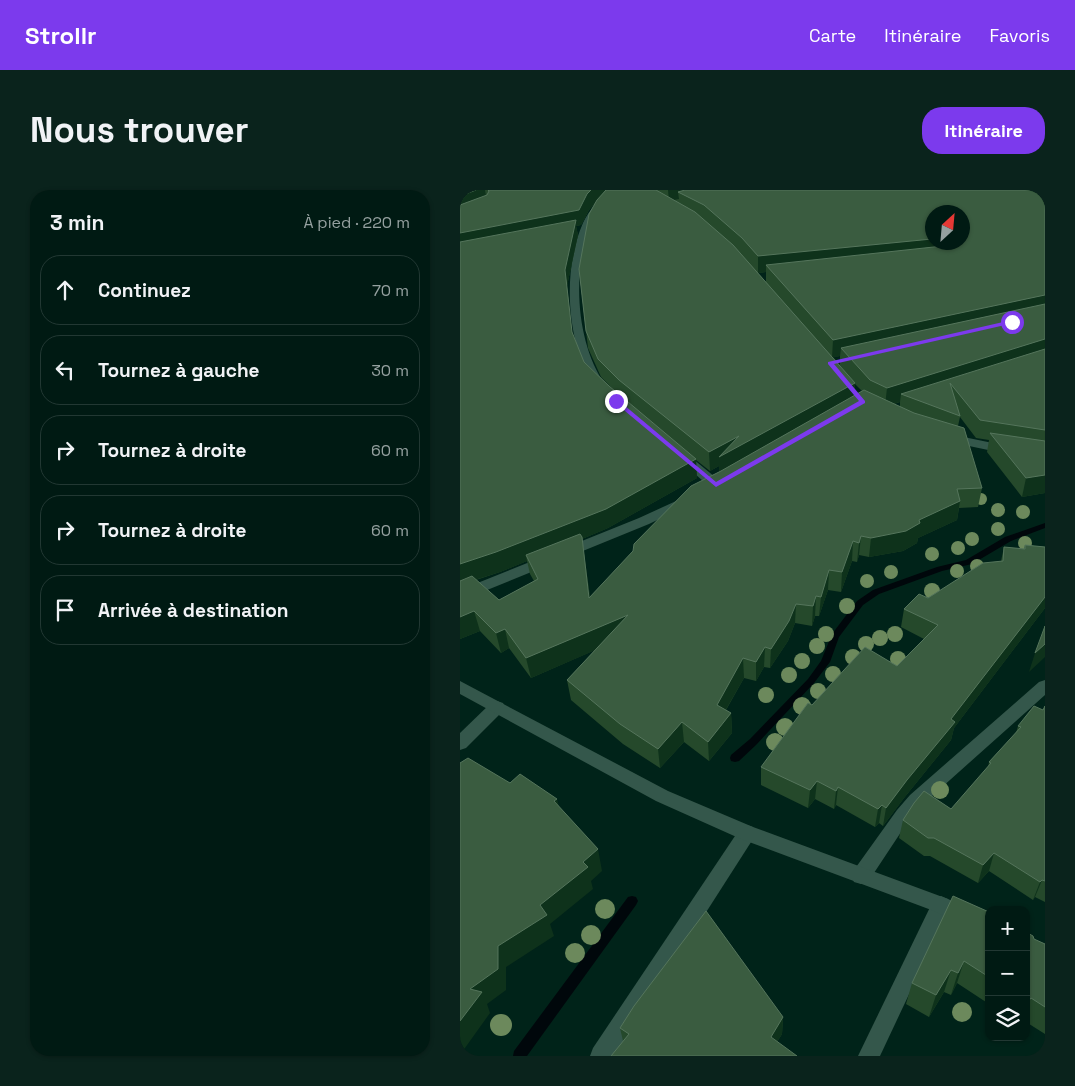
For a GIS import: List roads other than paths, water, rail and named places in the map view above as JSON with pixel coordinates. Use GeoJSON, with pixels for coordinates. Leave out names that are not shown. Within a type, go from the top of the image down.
{"type":"FeatureCollection","features":[{"type":"Feature","properties":{"kind":"street"},"geometry":{"type":"LineString","coordinates":[[605,390],[594,379],[581,349],[574,286],[580,230],[604,199],[614,190]]}},
{"type":"Feature","properties":{"kind":"street"},"geometry":{"type":"LineString","coordinates":[[942,436],[1017,452],[1045,455]]}},
{"type":"Feature","properties":{"kind":"street"},"geometry":{"type":"LineString","coordinates":[[460,596],[644,521],[720,483],[673,449]]}},
{"type":"Feature","properties":{"kind":"street"},"geometry":{"type":"LineString","coordinates":[[861,876],[903,815],[916,800],[1045,686]]}},
{"type":"Feature","properties":{"kind":"street"},"geometry":{"type":"LineString","coordinates":[[460,687],[662,796],[747,833],[941,905],[985,928]]}},
{"type":"Feature","properties":{"kind":"street"},"geometry":{"type":"LineString","coordinates":[[460,743],[497,707]]}},
{"type":"Feature","properties":{"kind":"street"},"geometry":{"type":"LineString","coordinates":[[601,1056],[747,833]]}},
{"type":"Feature","properties":{"kind":"street"},"geometry":{"type":"LineString","coordinates":[[869,1056],[941,905]]}},
{"type":"Feature","properties":{"kind":"waterway"},"geometry":{"type":"LineString","coordinates":[[735,758],[753,742],[811,681],[825,662],[835,636],[860,603],[876,592],[940,569],[969,562],[1008,539],[1045,525]]}},
{"type":"Feature","properties":{"kind":"waterway"},"geometry":{"type":"LineString","coordinates":[[519,1056],[632,901]]}}]}
